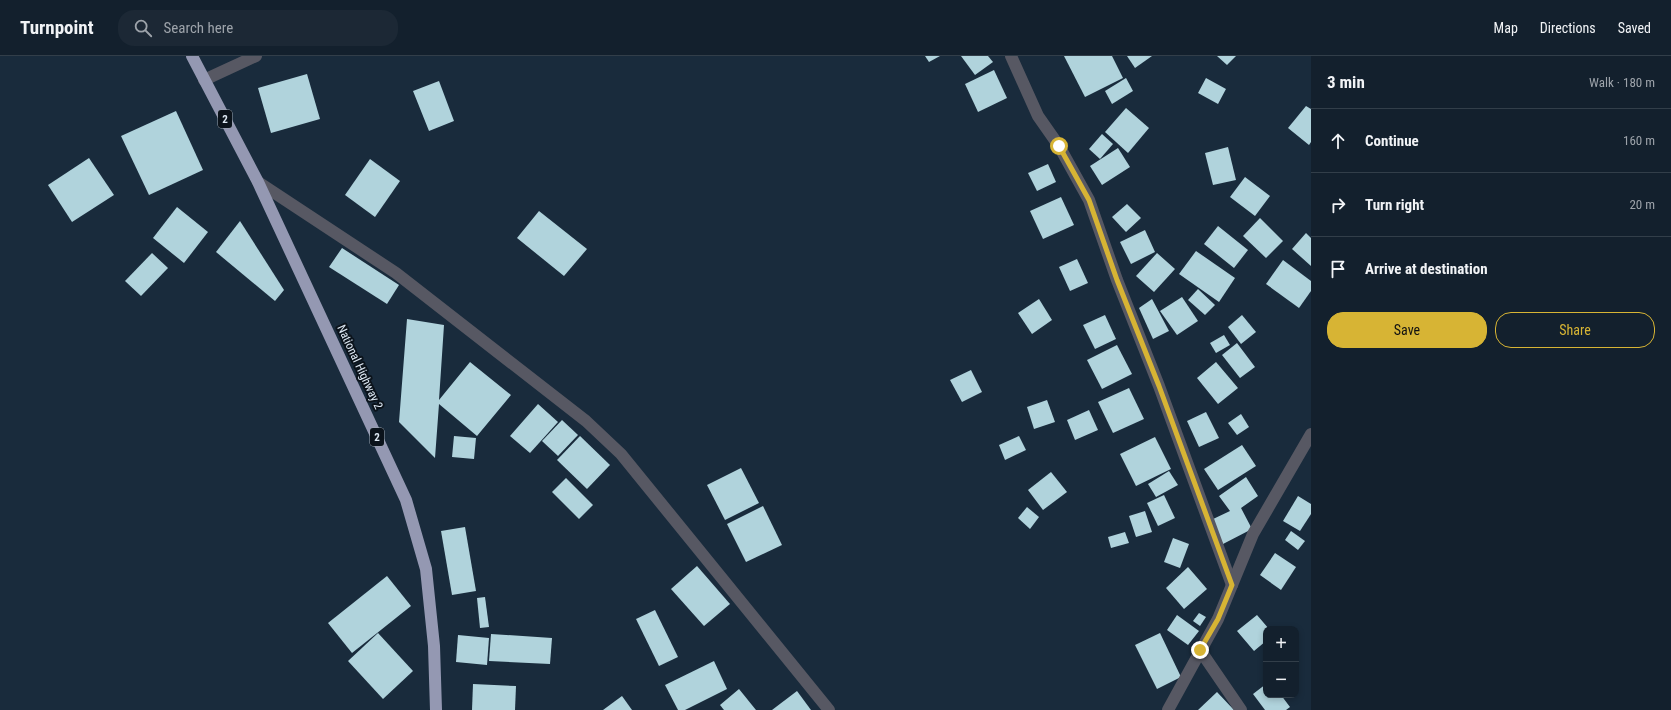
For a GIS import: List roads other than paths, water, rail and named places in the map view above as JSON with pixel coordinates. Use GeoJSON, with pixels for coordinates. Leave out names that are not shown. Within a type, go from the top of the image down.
{"type":"FeatureCollection","features":[{"type":"Feature","properties":{"kind":"highway","name":"National Highway 2"},"geometry":{"type":"LineString","coordinates":[[192,56],[258,182],[406,500],[426,569],[434,646],[436,710]]}},
{"type":"Feature","properties":{"kind":"street"},"geometry":{"type":"LineString","coordinates":[[204,80],[256,56]]}},
{"type":"Feature","properties":{"kind":"street"},"geometry":{"type":"LineString","coordinates":[[1010,56],[1038,116],[1059,146],[1089,200],[1117,280],[1159,386],[1232,585]]}},
{"type":"Feature","properties":{"kind":"street"},"geometry":{"type":"LineString","coordinates":[[258,182],[396,273],[586,421],[621,454],[829,710]]}},
{"type":"Feature","properties":{"kind":"street"},"geometry":{"type":"LineString","coordinates":[[1168,710],[1218,619],[1253,534],[1311,434]]}},
{"type":"Feature","properties":{"kind":"street"},"geometry":{"type":"LineString","coordinates":[[1200,650],[1241,710]]}}]}
